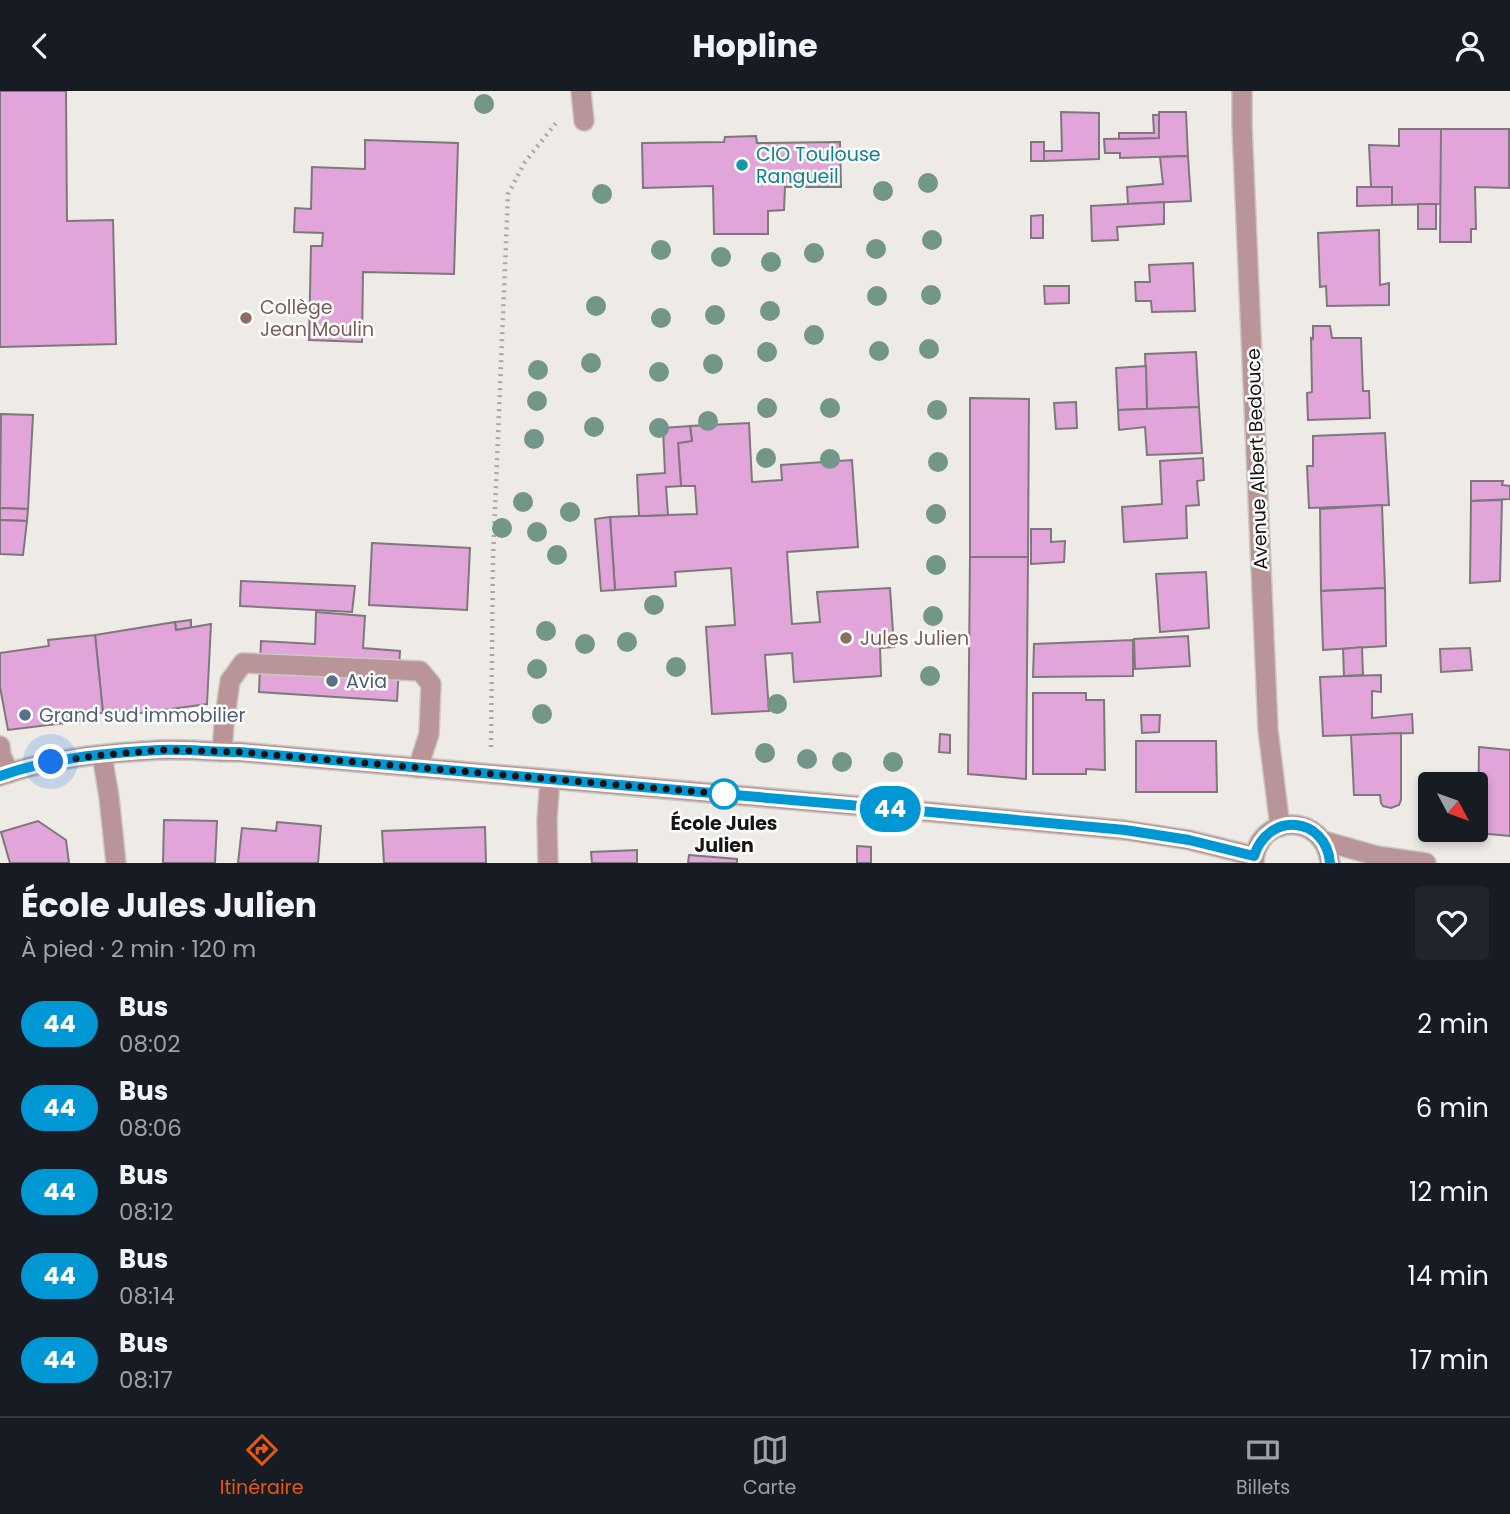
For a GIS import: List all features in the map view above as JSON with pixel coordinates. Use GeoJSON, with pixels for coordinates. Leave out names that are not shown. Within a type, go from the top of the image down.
{"type":"FeatureCollection","features":[{"type":"Feature","properties":{"kind":"street","name":"Avenue Albert Bedouce"},"geometry":{"type":"LineString","coordinates":[[1242,91],[1268,738],[1280,827]]}},
{"type":"Feature","properties":{"kind":"street"},"geometry":{"type":"LineString","coordinates":[[580,92],[584,121]]}},
{"type":"Feature","properties":{"kind":"street"},"geometry":{"type":"LineString","coordinates":[[222,752],[223,724],[230,681],[243,663],[420,670],[431,684],[429,734],[418,768]]}},
{"type":"Feature","properties":{"kind":"street"},"geometry":{"type":"LineString","coordinates":[[0,746],[4,774],[51,762],[102,755],[161,750],[222,752],[1125,830],[1189,840],[1254,859],[1260,841],[1266,835],[1292,824],[1315,832],[1324,841],[1330,863]]}},
{"type":"Feature","properties":{"kind":"street"},"geometry":{"type":"LineString","coordinates":[[102,755],[116,863]]}},
{"type":"Feature","properties":{"kind":"street"},"geometry":{"type":"LineString","coordinates":[[548,863],[550,779]]}},
{"type":"Feature","properties":{"kind":"street"},"geometry":{"type":"LineString","coordinates":[[1324,841],[1377,856],[1426,863]]}},
{"type":"Feature","properties":{"kind":"path"},"geometry":{"type":"LineString","coordinates":[[490,755],[493,558],[508,194],[525,162],[580,92]]}},
{"type":"Feature","properties":{"kind":"building"},"geometry":{"type":"Polygon","coordinates":[[[0,91],[66,91],[67,221],[113,220],[116,344],[0,347],[0,91]]]}},
{"type":"Feature","properties":{"kind":"building"},"geometry":{"type":"Polygon","coordinates":[[[1061,112],[1099,113],[1099,159],[1044,161],[1044,151],[1062,151],[1061,112]]]}},
{"type":"Feature","properties":{"kind":"building"},"geometry":{"type":"Polygon","coordinates":[[[1159,112],[1186,112],[1188,156],[1120,158],[1120,153],[1105,153],[1104,139],[1159,138],[1159,112]]]}},
{"type":"Feature","properties":{"kind":"building"},"geometry":{"type":"Polygon","coordinates":[[[1153,115],[1159,115],[1159,138],[1119,139],[1119,133],[1154,133],[1153,115]]]}},
{"type":"Feature","properties":{"kind":"building"},"geometry":{"type":"Polygon","coordinates":[[[1399,129],[1441,129],[1441,204],[1392,205],[1392,187],[1371,187],[1369,145],[1399,146],[1399,129]]]}},
{"type":"Feature","properties":{"kind":"building"},"geometry":{"type":"Polygon","coordinates":[[[1441,129],[1509,129],[1509,188],[1475,187],[1476,229],[1471,229],[1471,242],[1440,242],[1441,129]]]}},
{"type":"Feature","properties":{"kind":"building","name":"CIO Toulouse Rangueil"},"geometry":{"type":"Polygon","coordinates":[[[756,136],[757,143],[840,142],[841,187],[785,187],[784,210],[768,211],[768,234],[714,234],[713,186],[643,188],[642,143],[724,142],[725,137],[756,136]]]}},
{"type":"Feature","properties":{"kind":"building"},"geometry":{"type":"Polygon","coordinates":[[[365,140],[458,143],[454,274],[363,272],[362,342],[309,340],[311,246],[322,246],[323,233],[294,232],[295,208],[311,209],[312,167],[365,169],[365,140]]]}},
{"type":"Feature","properties":{"kind":"building"},"geometry":{"type":"Polygon","coordinates":[[[1031,142],[1044,142],[1044,161],[1031,161],[1031,142]]]}},
{"type":"Feature","properties":{"kind":"building"},"geometry":{"type":"Polygon","coordinates":[[[1188,156],[1191,201],[1128,204],[1127,187],[1163,184],[1160,157],[1188,156]]]}},
{"type":"Feature","properties":{"kind":"building"},"geometry":{"type":"Polygon","coordinates":[[[1357,187],[1392,187],[1392,205],[1357,206],[1357,187]]]}},
{"type":"Feature","properties":{"kind":"building"},"geometry":{"type":"Polygon","coordinates":[[[1164,202],[1164,224],[1117,227],[1118,240],[1092,241],[1091,206],[1164,202]]]}},
{"type":"Feature","properties":{"kind":"building"},"geometry":{"type":"Polygon","coordinates":[[[1418,204],[1436,204],[1436,229],[1418,229],[1418,204]]]}},
{"type":"Feature","properties":{"kind":"building"},"geometry":{"type":"Polygon","coordinates":[[[1043,215],[1043,238],[1031,238],[1031,216],[1043,215]]]}},
{"type":"Feature","properties":{"kind":"building"},"geometry":{"type":"Polygon","coordinates":[[[1379,230],[1380,285],[1389,283],[1389,305],[1327,306],[1326,286],[1320,287],[1318,233],[1379,230]]]}},
{"type":"Feature","properties":{"kind":"building"},"geometry":{"type":"Polygon","coordinates":[[[1193,263],[1195,311],[1152,312],[1151,301],[1136,301],[1135,282],[1150,282],[1149,265],[1193,263]]]}},
{"type":"Feature","properties":{"kind":"building"},"geometry":{"type":"Polygon","coordinates":[[[1044,286],[1069,286],[1069,303],[1045,304],[1044,286]]]}},
{"type":"Feature","properties":{"kind":"building"},"geometry":{"type":"Polygon","coordinates":[[[1313,326],[1330,326],[1332,338],[1361,338],[1363,391],[1369,391],[1370,418],[1308,420],[1307,393],[1312,392],[1313,326]]]}},
{"type":"Feature","properties":{"kind":"building"},"geometry":{"type":"Polygon","coordinates":[[[1196,352],[1199,407],[1147,409],[1145,354],[1196,352]]]}},
{"type":"Feature","properties":{"kind":"building"},"geometry":{"type":"Polygon","coordinates":[[[1146,366],[1147,409],[1118,410],[1116,368],[1146,366]]]}},
{"type":"Feature","properties":{"kind":"building"},"geometry":{"type":"Polygon","coordinates":[[[970,398],[1029,399],[1028,557],[970,557],[970,398]]]}},
{"type":"Feature","properties":{"kind":"building"},"geometry":{"type":"Polygon","coordinates":[[[1076,402],[1077,428],[1056,429],[1054,403],[1076,402]]]}},
{"type":"Feature","properties":{"kind":"building"},"geometry":{"type":"Polygon","coordinates":[[[1199,407],[1202,453],[1147,455],[1145,427],[1119,430],[1118,410],[1199,407]]]}},
{"type":"Feature","properties":{"kind":"building"},"geometry":{"type":"Polygon","coordinates":[[[1,414],[33,415],[28,509],[0,508],[1,414]]]}},
{"type":"Feature","properties":{"kind":"building"},"geometry":{"type":"Polygon","coordinates":[[[749,423],[752,482],[782,480],[781,465],[852,460],[858,547],[787,552],[792,624],[820,622],[817,592],[890,588],[894,647],[880,648],[881,676],[794,682],[792,653],[765,655],[769,711],[712,714],[706,627],[735,625],[731,568],[675,572],[676,586],[615,590],[610,517],[697,514],[695,486],[681,486],[678,443],[692,441],[690,426],[749,423]]]}},
{"type":"Feature","properties":{"kind":"building"},"geometry":{"type":"Polygon","coordinates":[[[690,426],[692,441],[678,443],[681,486],[666,487],[668,515],[639,516],[637,475],[665,473],[663,428],[690,426]]]}},
{"type":"Feature","properties":{"kind":"building"},"geometry":{"type":"Polygon","coordinates":[[[1385,433],[1389,505],[1309,508],[1307,466],[1313,466],[1313,436],[1385,433]]]}},
{"type":"Feature","properties":{"kind":"building"},"geometry":{"type":"Polygon","coordinates":[[[1203,458],[1204,480],[1197,481],[1199,505],[1186,506],[1187,538],[1124,542],[1122,507],[1162,504],[1160,461],[1203,458]]]}},
{"type":"Feature","properties":{"kind":"building"},"geometry":{"type":"Polygon","coordinates":[[[1471,481],[1503,481],[1502,485],[1510,486],[1510,499],[1471,501],[1471,481]]]}},
{"type":"Feature","properties":{"kind":"building"},"geometry":{"type":"Polygon","coordinates":[[[1502,500],[1500,581],[1470,583],[1471,501],[1502,500]]]}},
{"type":"Feature","properties":{"kind":"building"},"geometry":{"type":"Polygon","coordinates":[[[1382,505],[1385,588],[1321,591],[1320,509],[1382,505]]]}},
{"type":"Feature","properties":{"kind":"building"},"geometry":{"type":"Polygon","coordinates":[[[0,508],[28,509],[27,521],[0,520],[0,508]]]}},
{"type":"Feature","properties":{"kind":"building"},"geometry":{"type":"Polygon","coordinates":[[[610,517],[615,590],[601,591],[595,519],[610,517]]]}},
{"type":"Feature","properties":{"kind":"building"},"geometry":{"type":"Polygon","coordinates":[[[0,520],[27,521],[23,555],[0,554],[0,520]]]}},
{"type":"Feature","properties":{"kind":"building"},"geometry":{"type":"Polygon","coordinates":[[[1031,529],[1051,529],[1051,542],[1065,541],[1064,562],[1031,564],[1031,529]]]}},
{"type":"Feature","properties":{"kind":"building"},"geometry":{"type":"Polygon","coordinates":[[[372,543],[470,548],[467,610],[369,605],[372,543]]]}},
{"type":"Feature","properties":{"kind":"building"},"geometry":{"type":"Polygon","coordinates":[[[970,557],[1028,557],[1026,779],[968,774],[970,557]]]}},
{"type":"Feature","properties":{"kind":"building"},"geometry":{"type":"Polygon","coordinates":[[[1206,572],[1209,628],[1160,632],[1156,574],[1206,572]]]}},
{"type":"Feature","properties":{"kind":"building"},"geometry":{"type":"Polygon","coordinates":[[[241,581],[355,586],[352,612],[240,606],[241,581]]]}},
{"type":"Feature","properties":{"kind":"building"},"geometry":{"type":"Polygon","coordinates":[[[1385,588],[1386,646],[1323,650],[1321,591],[1385,588]]]}},
{"type":"Feature","properties":{"kind":"building"},"geometry":{"type":"Polygon","coordinates":[[[316,612],[365,616],[363,648],[400,651],[397,701],[259,692],[261,641],[315,644],[316,612]]]}},
{"type":"Feature","properties":{"kind":"building"},"geometry":{"type":"Polygon","coordinates":[[[191,620],[191,628],[176,630],[175,622],[191,620]]]}},
{"type":"Feature","properties":{"kind":"building"},"geometry":{"type":"Polygon","coordinates":[[[175,622],[176,630],[211,624],[207,704],[135,714],[134,709],[103,713],[95,635],[175,622]]]}},
{"type":"Feature","properties":{"kind":"building"},"geometry":{"type":"Polygon","coordinates":[[[95,635],[103,713],[82,714],[81,721],[8,730],[0,687],[0,653],[49,646],[48,640],[95,635]]]}},
{"type":"Feature","properties":{"kind":"building"},"geometry":{"type":"Polygon","coordinates":[[[1188,636],[1190,666],[1135,669],[1134,639],[1188,636]]]}},
{"type":"Feature","properties":{"kind":"building"},"geometry":{"type":"Polygon","coordinates":[[[1133,640],[1133,676],[1033,677],[1034,644],[1133,640]]]}},
{"type":"Feature","properties":{"kind":"building"},"geometry":{"type":"Polygon","coordinates":[[[1362,647],[1363,675],[1344,676],[1343,649],[1362,647]]]}},
{"type":"Feature","properties":{"kind":"building"},"geometry":{"type":"Polygon","coordinates":[[[1470,648],[1472,670],[1441,672],[1440,649],[1470,648]]]}},
{"type":"Feature","properties":{"kind":"building"},"geometry":{"type":"Polygon","coordinates":[[[1381,675],[1381,692],[1372,691],[1372,718],[1412,714],[1413,733],[1323,736],[1320,677],[1381,675]]]}},
{"type":"Feature","properties":{"kind":"building"},"geometry":{"type":"Polygon","coordinates":[[[1033,693],[1086,693],[1086,700],[1104,700],[1105,770],[1086,769],[1086,774],[1033,774],[1033,693]]]}},
{"type":"Feature","properties":{"kind":"building"},"geometry":{"type":"Polygon","coordinates":[[[1141,715],[1160,715],[1159,732],[1142,733],[1141,715]]]}},
{"type":"Feature","properties":{"kind":"building"},"geometry":{"type":"Polygon","coordinates":[[[1401,733],[1399,805],[1391,808],[1383,806],[1380,795],[1354,795],[1351,735],[1401,733]]]}},
{"type":"Feature","properties":{"kind":"building"},"geometry":{"type":"Polygon","coordinates":[[[940,734],[950,735],[950,753],[939,752],[940,734]]]}},
{"type":"Feature","properties":{"kind":"building"},"geometry":{"type":"Polygon","coordinates":[[[1136,741],[1216,741],[1217,792],[1136,792],[1136,741]]]}},
{"type":"Feature","properties":{"kind":"building"},"geometry":{"type":"Polygon","coordinates":[[[1479,747],[1510,750],[1510,836],[1488,834],[1488,772],[1479,772],[1479,747]]]}},
{"type":"Feature","properties":{"kind":"building"},"geometry":{"type":"Polygon","coordinates":[[[164,820],[217,821],[215,863],[163,863],[164,820]]]}},
{"type":"Feature","properties":{"kind":"building"},"geometry":{"type":"Polygon","coordinates":[[[38,821],[66,840],[69,863],[10,863],[1,832],[38,821]]]}},
{"type":"Feature","properties":{"kind":"building"},"geometry":{"type":"Polygon","coordinates":[[[277,822],[321,826],[318,863],[238,863],[242,828],[276,831],[277,822]]]}},
{"type":"Feature","properties":{"kind":"building"},"geometry":{"type":"Polygon","coordinates":[[[485,827],[486,863],[384,863],[382,831],[485,827]]]}},
{"type":"Feature","properties":{"kind":"building"},"geometry":{"type":"Polygon","coordinates":[[[857,846],[871,847],[871,863],[857,863],[857,846]]]}},
{"type":"Feature","properties":{"kind":"building"},"geometry":{"type":"Polygon","coordinates":[[[637,850],[637,863],[592,863],[591,852],[637,850]]]}},
{"type":"Feature","properties":{"kind":"building"},"geometry":{"type":"Polygon","coordinates":[[[689,855],[737,859],[737,863],[688,863],[689,855]]]}},
{"type":"Feature","properties":{"kind":"bus line","name":"44"},"geometry":{"type":"LineString","coordinates":[[0,776],[51,762],[102,755],[161,750],[239,752],[1125,830],[1189,840],[1254,856],[1260,841],[1266,835],[1292,824],[1315,832],[1324,841],[1330,863]]}},
{"type":"Feature","properties":{"kind":"place","name":"CIO Toulouse Rangueil"},"geometry":{"type":"Point","coordinates":[742,165]}},
{"type":"Feature","properties":{"kind":"place","name":"Collège Jean Moulin"},"geometry":{"type":"Point","coordinates":[246,318]}},
{"type":"Feature","properties":{"kind":"place","name":"Jules Julien"},"geometry":{"type":"Point","coordinates":[846,638]}},
{"type":"Feature","properties":{"kind":"place","name":"Avia"},"geometry":{"type":"Point","coordinates":[332,681]}},
{"type":"Feature","properties":{"kind":"place","name":"Grand sud immobilier"},"geometry":{"type":"Point","coordinates":[25,715]}},
{"type":"Feature","properties":{"kind":"place","name":"École Jules Julien"},"geometry":{"type":"Point","coordinates":[724,794]}},
{"type":"Feature","properties":{"kind":"route"},"geometry":{"type":"LineString","coordinates":[[51,762],[161,750],[239,752],[724,794]]}}]}
